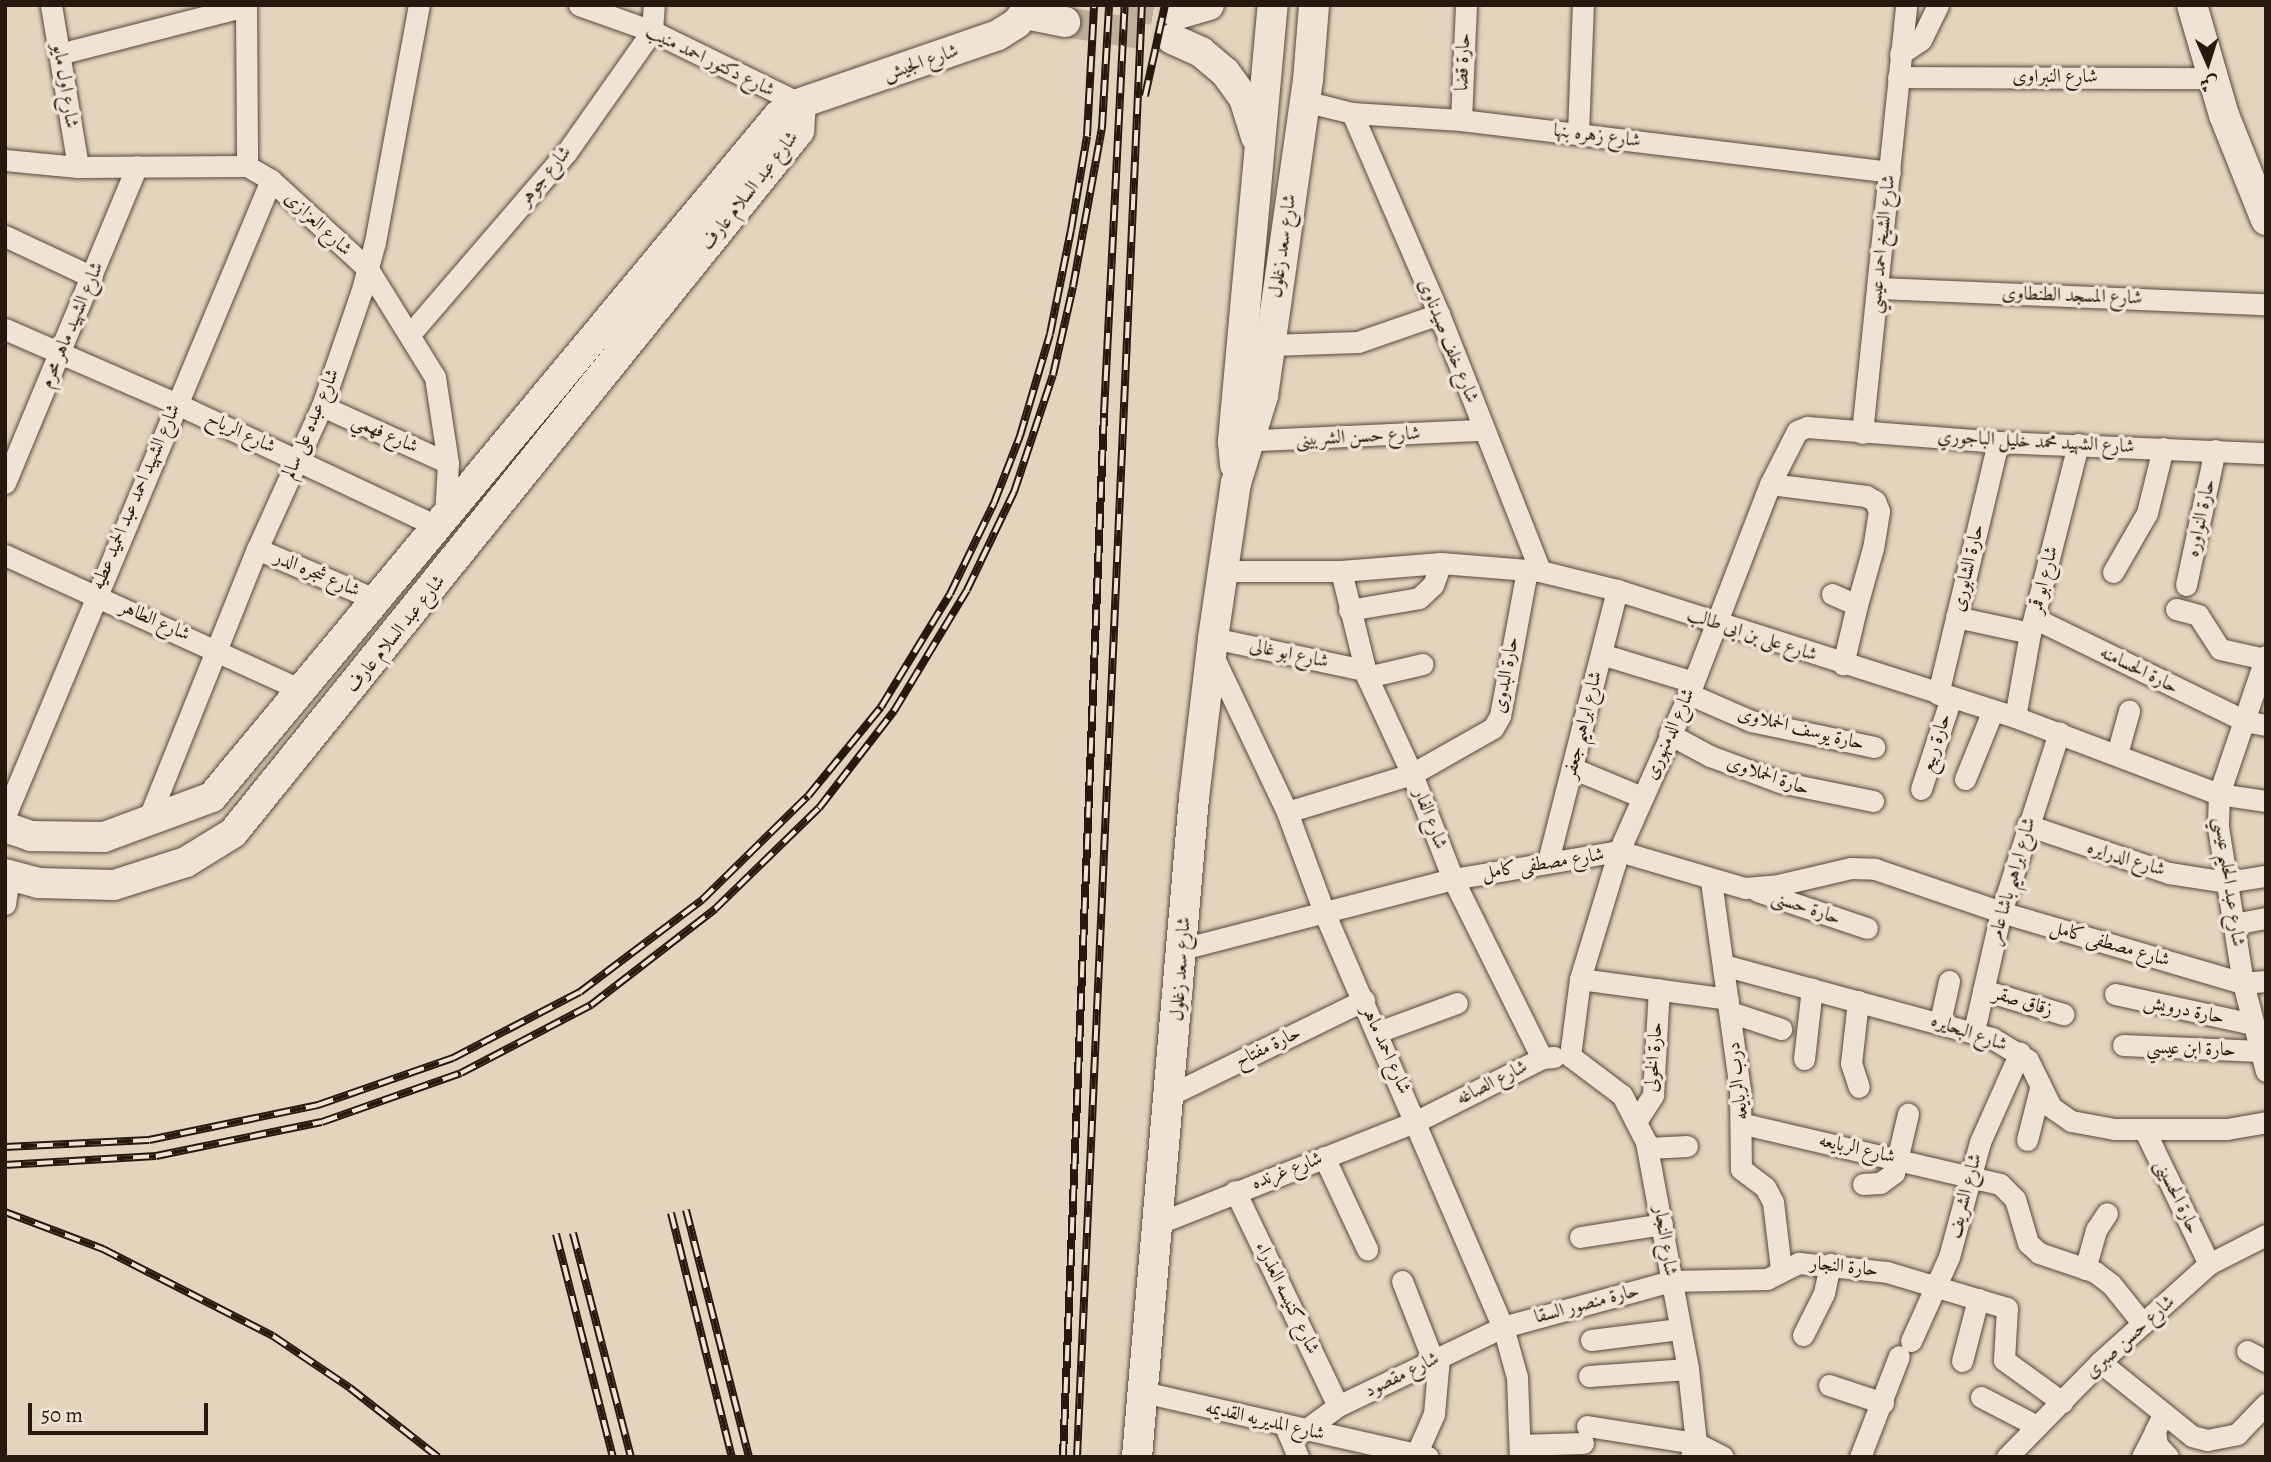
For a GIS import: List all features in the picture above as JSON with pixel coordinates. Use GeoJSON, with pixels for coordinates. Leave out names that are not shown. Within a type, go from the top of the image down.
{"type":"FeatureCollection","features":[{"type":"Feature","properties":{"kind":"main road"},"geometry":{"type":"LineString","coordinates":[[1209,5],[1175,27],[1238,89],[1255,127],[1259,158]]}},
{"type":"Feature","properties":{"kind":"main road","name":"شارع سعد زغلول"},"geometry":{"type":"LineString","coordinates":[[1137,1457],[1172,1094],[1182,949],[1213,646],[1242,442],[1259,158],[1273,5]]}},
{"type":"Feature","properties":{"kind":"main road","name":"شارع سعد زغلول"},"geometry":{"type":"LineString","coordinates":[[1242,442],[1270,345],[1304,101],[1314,5]]}},
{"type":"Feature","properties":{"kind":"main road"},"geometry":{"type":"LineString","coordinates":[[2192,5],[2211,78],[2266,220]]}},
{"type":"Feature","properties":{"kind":"main road"},"geometry":{"type":"LineString","coordinates":[[1027,10],[1065,22]]}},
{"type":"Feature","properties":{"kind":"main road","name":"شارع الجيش"},"geometry":{"type":"LineString","coordinates":[[801,104],[998,35],[1027,10]]}},
{"type":"Feature","properties":{"kind":"main road","name":"شارع عبد السلام عارف"},"geometry":{"type":"LineString","coordinates":[[5,827],[53,838],[135,830],[212,797],[303,691],[468,487],[778,116],[801,104]]}},
{"type":"Feature","properties":{"kind":"main road","name":"شارع عبد السلام عارف"},"geometry":{"type":"LineString","coordinates":[[7,884],[38,883],[83,887],[132,881],[186,862],[233,833],[493,515],[799,131],[801,104]]}},
{"type":"Feature","properties":{"kind":"main road"},"geometry":{"type":"LineString","coordinates":[[468,487],[474,510],[493,515]]}},
{"type":"Feature","properties":{"kind":"main road"},"geometry":{"type":"LineString","coordinates":[[414,555],[430,548],[441,554],[446,565],[442,577]]}},
{"type":"Feature","properties":{"kind":"main road"},"geometry":{"type":"LineString","coordinates":[[132,881],[121,874],[116,862],[135,830]]}},
{"type":"Feature","properties":{"kind":"main road"},"geometry":{"type":"LineString","coordinates":[[38,883],[54,875],[59,867],[53,838]]}},
{"type":"Feature","properties":{"kind":"street","name":"شارع اول مايو"},"geometry":{"type":"LineString","coordinates":[[51,5],[78,167]]}},
{"type":"Feature","properties":{"kind":"street","name":"شارع عبده على سالم"},"geometry":{"type":"LineString","coordinates":[[135,830],[296,459],[322,406],[368,269],[419,5]]}},
{"type":"Feature","properties":{"kind":"street","name":"شارع دكتور احمد منيب"},"geometry":{"type":"LineString","coordinates":[[579,5],[652,31],[801,104]]}},
{"type":"Feature","properties":{"kind":"street"},"geometry":{"type":"LineString","coordinates":[[652,31],[654,5]]}},
{"type":"Feature","properties":{"kind":"street","name":"حارة قضا"},"geometry":{"type":"LineString","coordinates":[[1461,120],[1466,5]]}},
{"type":"Feature","properties":{"kind":"street"},"geometry":{"type":"LineString","coordinates":[[1578,133],[1583,5]]}},
{"type":"Feature","properties":{"kind":"street","name":"شارع الشيخ احمد عيسي"},"geometry":{"type":"LineString","coordinates":[[1862,433],[1906,5]]}},
{"type":"Feature","properties":{"kind":"street"},"geometry":{"type":"LineString","coordinates":[[1899,54],[1921,40],[1938,5]]}},
{"type":"Feature","properties":{"kind":"street"},"geometry":{"type":"LineString","coordinates":[[5,160],[78,167],[247,166],[246,6],[59,54]]}},
{"type":"Feature","properties":{"kind":"street","name":"شارع جوهر"},"geometry":{"type":"LineString","coordinates":[[411,333],[566,153],[652,31]]}},
{"type":"Feature","properties":{"kind":"street","name":"شارع النبراوى"},"geometry":{"type":"LineString","coordinates":[[1898,77],[2211,78]]}},
{"type":"Feature","properties":{"kind":"street","name":"شارع زهره بنها"},"geometry":{"type":"LineString","coordinates":[[1304,101],[1352,113],[1461,120],[1890,172]]}},
{"type":"Feature","properties":{"kind":"street","name":"شارع خلف صيدناوى"},"geometry":{"type":"LineString","coordinates":[[1352,113],[1439,314],[1533,570]]}},
{"type":"Feature","properties":{"kind":"street","name":"شارع الشهيد ماهر محرم"},"geometry":{"type":"LineString","coordinates":[[5,483],[137,166]]}},
{"type":"Feature","properties":{"kind":"street","name":"شارع العزازى"},"geometry":{"type":"LineString","coordinates":[[247,166],[271,180],[368,269],[411,333],[435,377],[448,463],[441,521]]}},
{"type":"Feature","properties":{"kind":"street","name":"شارع الشهيد احمد عبد الحميد عطيه"},"geometry":{"type":"LineString","coordinates":[[5,816],[175,403],[271,180]]}},
{"type":"Feature","properties":{"kind":"street"},"geometry":{"type":"LineString","coordinates":[[5,236],[92,277]]}},
{"type":"Feature","properties":{"kind":"street","name":"شارع المسجد الطنطاوى"},"geometry":{"type":"LineString","coordinates":[[1878,288],[2266,304]]}},
{"type":"Feature","properties":{"kind":"street"},"geometry":{"type":"LineString","coordinates":[[1270,345],[1358,342],[1439,314]]}},
{"type":"Feature","properties":{"kind":"street","name":"شارع الرياح"},"geometry":{"type":"LineString","coordinates":[[5,329],[441,521]]}},
{"type":"Feature","properties":{"kind":"street","name":"شارع فهمي"},"geometry":{"type":"LineString","coordinates":[[322,406],[448,463]]}},
{"type":"Feature","properties":{"kind":"street","name":"شارع الشهيد محمد خليل الباجوري"},"geometry":{"type":"LineString","coordinates":[[1807,427],[1998,442],[2266,453]]}},
{"type":"Feature","properties":{"kind":"street","name":"شارع الدمنهورى"},"geometry":{"type":"LineString","coordinates":[[1570,1056],[1580,979],[1619,851],[1691,688],[1713,622],[1770,484],[1794,435],[1807,427]]}},
{"type":"Feature","properties":{"kind":"street","name":"شارع حسن الشربينى"},"geometry":{"type":"LineString","coordinates":[[1242,442],[1483,430]]}},
{"type":"Feature","properties":{"kind":"street","name":"حارة الشابورى"},"geometry":{"type":"LineString","coordinates":[[1945,696],[1956,617],[1998,442]]}},
{"type":"Feature","properties":{"kind":"street","name":"شارع ابو قمر"},"geometry":{"type":"LineString","coordinates":[[2015,718],[2032,626],[2078,444]]}},
{"type":"Feature","properties":{"kind":"street"},"geometry":{"type":"LineString","coordinates":[[2113,572],[2147,513],[2164,448]]}},
{"type":"Feature","properties":{"kind":"street","name":"حارة النواوره"},"geometry":{"type":"LineString","coordinates":[[2186,585],[2215,450]]}},
{"type":"Feature","properties":{"kind":"street"},"geometry":{"type":"LineString","coordinates":[[1770,484],[1871,498],[1879,511],[1873,548],[1843,664]]}},
{"type":"Feature","properties":{"kind":"street","name":"شارع شجره الدر"},"geometry":{"type":"LineString","coordinates":[[257,549],[377,600]]}},
{"type":"Feature","properties":{"kind":"street","name":"شارع الطاهر"},"geometry":{"type":"LineString","coordinates":[[5,555],[216,648],[303,691]]}},
{"type":"Feature","properties":{"kind":"street"},"geometry":{"type":"LineString","coordinates":[[1349,610],[1419,598],[1433,585],[1441,563]]}},
{"type":"Feature","properties":{"kind":"street","name":"شارع على بن ابى طالب"},"geometry":{"type":"LineString","coordinates":[[1222,571],[1341,571],[1441,563],[1533,570],[1617,590],[1993,710],[2059,732],[2219,794],[2266,801]]}},
{"type":"Feature","properties":{"kind":"street","name":"حارة البدوى"},"geometry":{"type":"LineString","coordinates":[[1287,812],[1412,774],[1497,723],[1533,570]]}},
{"type":"Feature","properties":{"kind":"street","name":"شارع الفار"},"geometry":{"type":"LineString","coordinates":[[1341,571],[1365,673],[1412,774],[1453,879],[1542,1058]]}},
{"type":"Feature","properties":{"kind":"street","name":"شارع ابراهيم جعفر"},"geometry":{"type":"LineString","coordinates":[[1548,861],[1617,590]]}},
{"type":"Feature","properties":{"kind":"street"},"geometry":{"type":"LineString","coordinates":[[1832,594],[1857,605]]}},
{"type":"Feature","properties":{"kind":"street"},"geometry":{"type":"LineString","coordinates":[[2176,609],[2198,615],[2220,649],[2265,658]]}},
{"type":"Feature","properties":{"kind":"street","name":"حارة الحسامنه"},"geometry":{"type":"LineString","coordinates":[[1956,617],[2032,626],[2255,723]]}},
{"type":"Feature","properties":{"kind":"street","name":"شارع ابو غالى"},"geometry":{"type":"LineString","coordinates":[[1213,646],[1365,673]]}},
{"type":"Feature","properties":{"kind":"street","name":"شارع احمد ماهر"},"geometry":{"type":"LineString","coordinates":[[1213,646],[1287,812],[1324,912],[1417,1121],[1503,1326],[1517,1377],[1520,1451]]}},
{"type":"Feature","properties":{"kind":"street","name":"حارة يوسف الحملاوى"},"geometry":{"type":"LineString","coordinates":[[1601,654],[1691,688],[1751,721],[1874,747]]}},
{"type":"Feature","properties":{"kind":"street","name":"شارع عبد الحليم عيسي"},"geometry":{"type":"LineString","coordinates":[[2263,1061],[2243,983],[2219,845],[2219,794],[2255,723],[2265,658]]}},
{"type":"Feature","properties":{"kind":"street"},"geometry":{"type":"LineString","coordinates":[[1365,673],[1423,664]]}},
{"type":"Feature","properties":{"kind":"street","name":"حارة ربيع"},"geometry":{"type":"LineString","coordinates":[[1921,789],[1945,696]]}},
{"type":"Feature","properties":{"kind":"street"},"geometry":{"type":"LineString","coordinates":[[1965,779],[1993,710]]}},
{"type":"Feature","properties":{"kind":"street"},"geometry":{"type":"LineString","coordinates":[[2116,754],[2129,711]]}},
{"type":"Feature","properties":{"kind":"street","name":"شارع ابراهيم باشا عامر"},"geometry":{"type":"LineString","coordinates":[[1974,1031],[2001,912],[2059,732]]}},
{"type":"Feature","properties":{"kind":"street","name":"حارة الحملاوى"},"geometry":{"type":"LineString","coordinates":[[1670,734],[1710,755],[1780,782],[1873,801]]}},
{"type":"Feature","properties":{"kind":"street"},"geometry":{"type":"LineString","coordinates":[[1572,768],[1642,797]]}},
{"type":"Feature","properties":{"kind":"street","name":"شارع الدرايره"},"geometry":{"type":"LineString","coordinates":[[2027,825],[2131,862],[2227,882]]}},
{"type":"Feature","properties":{"kind":"street","name":"شارع مصطفى كامل"},"geometry":{"type":"LineString","coordinates":[[1182,949],[1453,879],[1619,851],[1711,881],[1745,888],[1778,885],[1851,868],[1875,869],[2001,912],[2243,983],[2266,981]]}},
{"type":"Feature","properties":{"kind":"street"},"geometry":{"type":"LineString","coordinates":[[2227,882],[2266,876]]}},
{"type":"Feature","properties":{"kind":"street","name":"درب الربايعه"},"geometry":{"type":"LineString","coordinates":[[1711,881],[1744,1124],[1741,1169],[1765,1188],[1773,1202],[1781,1269]]}},
{"type":"Feature","properties":{"kind":"street","name":"حارة حسنى"},"geometry":{"type":"LineString","coordinates":[[1745,888],[1867,928]]}},
{"type":"Feature","properties":{"kind":"street"},"geometry":{"type":"LineString","coordinates":[[2234,924],[2266,918]]}},
{"type":"Feature","properties":{"kind":"street","name":"شارع البحايره"},"geometry":{"type":"LineString","coordinates":[[1723,965],[1974,1031],[2020,1052],[2034,1069],[2040,1089],[2051,1107],[2071,1121],[2144,1129],[2227,1129],[2266,1122]]}},
{"type":"Feature","properties":{"kind":"street"},"geometry":{"type":"LineString","coordinates":[[1580,979],[1658,989],[1729,1005],[1781,1029]]}},
{"type":"Feature","properties":{"kind":"street"},"geometry":{"type":"LineString","coordinates":[[1940,1021],[1949,981]]}},
{"type":"Feature","properties":{"kind":"street"},"geometry":{"type":"LineString","coordinates":[[1804,1059],[1812,988]]}},
{"type":"Feature","properties":{"kind":"street","name":"حارة الخولى"},"geometry":{"type":"LineString","coordinates":[[1637,1120],[1653,1095],[1658,989]]}},
{"type":"Feature","properties":{"kind":"street","name":"زقاق صقر"},"geometry":{"type":"LineString","coordinates":[[1983,990],[2063,1014]]}},
{"type":"Feature","properties":{"kind":"street","name":"حارة درويش"},"geometry":{"type":"LineString","coordinates":[[2115,994],[2253,1024]]}},
{"type":"Feature","properties":{"kind":"street","name":"حارة مفتاح"},"geometry":{"type":"LineString","coordinates":[[1172,1094],[1364,1000]]}},
{"type":"Feature","properties":{"kind":"street"},"geometry":{"type":"LineString","coordinates":[[1858,1000],[1851,1063],[1859,1087]]}},
{"type":"Feature","properties":{"kind":"street"},"geometry":{"type":"LineString","coordinates":[[1378,1032],[1457,1003]]}},
{"type":"Feature","properties":{"kind":"street","name":"حارة ابن عيسي"},"geometry":{"type":"LineString","coordinates":[[2123,1045],[2263,1061]]}},
{"type":"Feature","properties":{"kind":"street","name":"شارع الشريف"},"geometry":{"type":"LineString","coordinates":[[1860,1457],[1905,1348],[1949,1257],[1980,1142],[2020,1052]]}},
{"type":"Feature","properties":{"kind":"street","name":"شارع الصاغه"},"geometry":{"type":"LineString","coordinates":[[1417,1121],[1542,1058],[1570,1056]]}},
{"type":"Feature","properties":{"kind":"street","name":"شارع النجار"},"geometry":{"type":"LineString","coordinates":[[1570,1056],[1592,1068],[1622,1095],[1637,1120],[1648,1148],[1688,1369],[1693,1450]]}},
{"type":"Feature","properties":{"kind":"street"},"geometry":{"type":"LineString","coordinates":[[2027,1140],[2040,1089]]}},
{"type":"Feature","properties":{"kind":"street"},"geometry":{"type":"LineString","coordinates":[[1863,1184],[1887,1180],[1899,1159],[1908,1114]]}},
{"type":"Feature","properties":{"kind":"street","name":"شارع غرنده"},"geometry":{"type":"LineString","coordinates":[[1159,1223],[1417,1121]]}},
{"type":"Feature","properties":{"kind":"street","name":"شارع الربايعه"},"geometry":{"type":"LineString","coordinates":[[1744,1124],[1971,1175],[2000,1184],[2011,1193],[2028,1243],[2039,1253],[2085,1269],[2111,1284],[2143,1324]]}},
{"type":"Feature","properties":{"kind":"street","name":"حارة الحسينى"},"geometry":{"type":"LineString","coordinates":[[2144,1129],[2209,1264]]}},
{"type":"Feature","properties":{"kind":"street"},"geometry":{"type":"LineString","coordinates":[[1648,1148],[1687,1146]]}},
{"type":"Feature","properties":{"kind":"street"},"geometry":{"type":"LineString","coordinates":[[1324,1157],[1367,1249]]}},
{"type":"Feature","properties":{"kind":"street","name":"شارع كنيسه العذراء"},"geometry":{"type":"LineString","coordinates":[[1235,1191],[1338,1406]]}},
{"type":"Feature","properties":{"kind":"street"},"geometry":{"type":"LineString","coordinates":[[2085,1269],[2096,1230],[2107,1213]]}},
{"type":"Feature","properties":{"kind":"street"},"geometry":{"type":"LineString","coordinates":[[1580,1237],[1662,1224]]}},
{"type":"Feature","properties":{"kind":"street","name":"شارع حسن صبرى"},"geometry":{"type":"LineString","coordinates":[[2007,1457],[2100,1362],[2209,1264],[2261,1242]]}},
{"type":"Feature","properties":{"kind":"street","name":"حارة النجار"},"geometry":{"type":"LineString","coordinates":[[1671,1281],[1767,1279],[1781,1269],[1799,1263],[1830,1264],[1887,1272],[1936,1285],[2007,1308],[2004,1360],[2062,1402]]}},
{"type":"Feature","properties":{"kind":"street"},"geometry":{"type":"LineString","coordinates":[[1803,1335],[1824,1293],[1830,1264]]}},
{"type":"Feature","properties":{"kind":"street"},"geometry":{"type":"LineString","coordinates":[[1402,1281],[1436,1359],[1434,1414],[1420,1455]]}},
{"type":"Feature","properties":{"kind":"street","name":"حارة منصور السقا"},"geometry":{"type":"LineString","coordinates":[[1503,1326],[1671,1281]]}},
{"type":"Feature","properties":{"kind":"street"},"geometry":{"type":"LineString","coordinates":[[1962,1361],[1978,1299]]}},
{"type":"Feature","properties":{"kind":"street","name":"شارع مقصود"},"geometry":{"type":"LineString","coordinates":[[1294,1429],[1503,1326]]}},
{"type":"Feature","properties":{"kind":"street"},"geometry":{"type":"LineString","coordinates":[[1591,1340],[1679,1329]]}},
{"type":"Feature","properties":{"kind":"street"},"geometry":{"type":"LineString","coordinates":[[2100,1362],[2159,1423],[2192,1436],[2223,1438],[2250,1425],[2266,1404]]}},
{"type":"Feature","properties":{"kind":"street"},"geometry":{"type":"LineString","coordinates":[[1589,1376],[1688,1369]]}},
{"type":"Feature","properties":{"kind":"street"},"geometry":{"type":"LineString","coordinates":[[1829,1385],[1883,1403]]}},
{"type":"Feature","properties":{"kind":"street","name":"شارع المديريه القديمه"},"geometry":{"type":"LineString","coordinates":[[1143,1392],[1294,1429],[1420,1455]]}},
{"type":"Feature","properties":{"kind":"street"},"geometry":{"type":"LineString","coordinates":[[1981,1397],[2037,1426]]}},
{"type":"Feature","properties":{"kind":"street"},"geometry":{"type":"LineString","coordinates":[[2142,1457],[2159,1423]]}},
{"type":"Feature","properties":{"kind":"street"},"geometry":{"type":"LineString","coordinates":[[2159,1423],[2157,1445],[2168,1457]]}},
{"type":"Feature","properties":{"kind":"street"},"geometry":{"type":"LineString","coordinates":[[1294,1429],[1298,1457]]}},
{"type":"Feature","properties":{"kind":"street"},"geometry":{"type":"LineString","coordinates":[[1520,1451],[1585,1435],[1693,1450],[1723,1457]]}},
{"type":"Feature","properties":{"kind":"tunnel"},"geometry":{"type":"LineString","coordinates":[[1124,5],[1178,14]]}},
{"type":"Feature","properties":{"kind":"tunnel"},"geometry":{"type":"LineString","coordinates":[[1065,22],[1172,39]]}},
{"type":"Feature","properties":{"kind":"railway"},"geometry":{"type":"LineString","coordinates":[[5,1147],[149,1140],[318,1105],[453,1058],[580,992],[702,900],[808,796],[881,707],[950,594],[994,503],[1020,436],[1050,334],[1071,230],[1087,136],[1094,5]]}},
{"type":"Feature","properties":{"kind":"railway"},"geometry":{"type":"LineString","coordinates":[[5,1165],[156,1156],[322,1122],[461,1073],[591,1005],[715,909],[819,808],[894,711],[967,590],[1014,492],[1053,375],[1073,287],[1102,128],[1109,5]]}},
{"type":"Feature","properties":{"kind":"railway"},"geometry":{"type":"LineString","coordinates":[[1063,1457],[1104,413],[1125,5]]}},
{"type":"Feature","properties":{"kind":"railway"},"geometry":{"type":"LineString","coordinates":[[1077,1457],[1142,5]]}},
{"type":"Feature","properties":{"kind":"railway"},"geometry":{"type":"LineString","coordinates":[[1145,96],[1165,5]]}},
{"type":"Feature","properties":{"kind":"railway"},"geometry":{"type":"LineString","coordinates":[[686,1210],[749,1457]]}},
{"type":"Feature","properties":{"kind":"railway"},"geometry":{"type":"LineString","coordinates":[[5,1212],[103,1249],[273,1336],[350,1388],[438,1457]]}},
{"type":"Feature","properties":{"kind":"railway"},"geometry":{"type":"LineString","coordinates":[[671,1213],[732,1457]]}},
{"type":"Feature","properties":{"kind":"railway"},"geometry":{"type":"LineString","coordinates":[[573,1233],[631,1457]]}},
{"type":"Feature","properties":{"kind":"railway"},"geometry":{"type":"LineString","coordinates":[[556,1234],[613,1457]]}}]}
